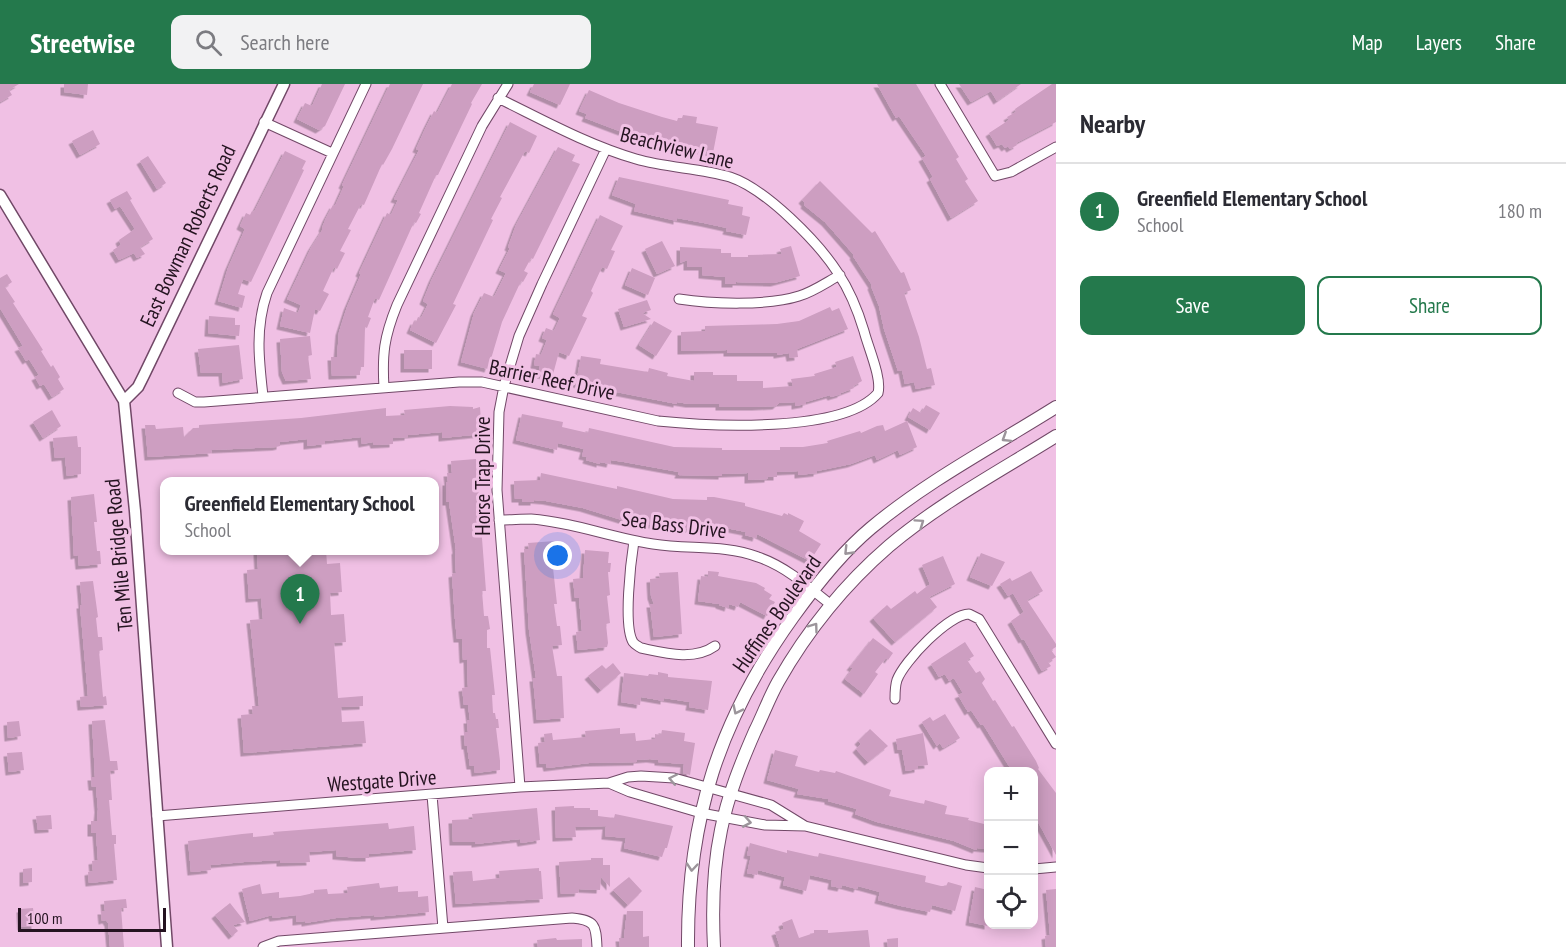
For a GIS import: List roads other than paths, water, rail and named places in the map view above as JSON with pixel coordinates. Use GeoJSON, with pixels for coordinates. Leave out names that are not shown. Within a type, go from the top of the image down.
{"type":"FeatureCollection","features":[{"type":"Feature","properties":{"kind":"main road","name":"Huffines Boulevard"},"geometry":{"type":"LineString","coordinates":[[688,947],[688,911],[693,855],[701,813],[726,733],[750,684],[777,640],[812,590],[862,536],[899,507],[1056,407]]}},
{"type":"Feature","properties":{"kind":"main road","name":"Huffines Boulevard"},"geometry":{"type":"LineString","coordinates":[[714,947],[712,917],[715,866],[723,817],[745,754],[777,684],[797,650],[831,605],[881,554],[915,526],[1056,436]]}},
{"type":"Feature","properties":{"kind":"street","name":"East Bowman Roberts Road"},"geometry":{"type":"LineString","coordinates":[[124,401],[138,387],[284,84]]}},
{"type":"Feature","properties":{"kind":"street"},"geometry":{"type":"LineString","coordinates":[[263,396],[258,344],[262,308],[274,275],[366,84]]}},
{"type":"Feature","properties":{"kind":"street"},"geometry":{"type":"LineString","coordinates":[[384,388],[383,346],[394,313],[482,126],[508,84]]}},
{"type":"Feature","properties":{"kind":"street"},"geometry":{"type":"LineString","coordinates":[[940,84],[995,176],[1011,172],[1056,147]]}},
{"type":"Feature","properties":{"kind":"street","name":"Beachview Lane"},"geometry":{"type":"LineString","coordinates":[[498,98],[606,149],[638,160],[731,178],[751,187],[791,220],[827,256],[840,274],[860,319],[879,383],[878,393]]}},
{"type":"Feature","properties":{"kind":"street"},"geometry":{"type":"LineString","coordinates":[[264,122],[332,153]]}},
{"type":"Feature","properties":{"kind":"street","name":"Horse Trap Drive"},"geometry":{"type":"LineString","coordinates":[[520,787],[499,520],[496,464],[499,412],[504,386],[528,314],[606,149]]}},
{"type":"Feature","properties":{"kind":"street","name":"Ten Mile Bridge Road"},"geometry":{"type":"LineString","coordinates":[[0,195],[124,401],[135,511],[166,947]]}},
{"type":"Feature","properties":{"kind":"street"},"geometry":{"type":"LineString","coordinates":[[679,299],[700,302],[782,300],[812,290],[840,274]]}},
{"type":"Feature","properties":{"kind":"street","name":"Barrier Reef Drive"},"geometry":{"type":"LineString","coordinates":[[178,393],[195,402],[482,382],[658,421],[684,424],[793,424],[822,420],[861,405],[878,393]]}},
{"type":"Feature","properties":{"kind":"street","name":"Sea Bass Drive"},"geometry":{"type":"LineString","coordinates":[[499,520],[532,519],[634,541],[735,550],[760,557],[778,567],[831,605]]}},
{"type":"Feature","properties":{"kind":"street"},"geometry":{"type":"LineString","coordinates":[[634,541],[628,592],[631,635],[634,644],[641,648],[689,655],[702,654],[715,646]]}},
{"type":"Feature","properties":{"kind":"street"},"geometry":{"type":"LineString","coordinates":[[895,699],[897,680],[911,658],[933,634],[960,616],[969,614],[979,619],[1056,744]]}},
{"type":"Feature","properties":{"kind":"street","name":"Westgate Drive"},"geometry":{"type":"LineString","coordinates":[[157,816],[520,787],[609,783],[628,777],[658,776],[674,778],[771,805],[805,826]]}},
{"type":"Feature","properties":{"kind":"street","name":"Westgate Drive"},"geometry":{"type":"LineString","coordinates":[[609,783],[630,792],[701,813],[765,825],[805,826],[984,867]]}},
{"type":"Feature","properties":{"kind":"street"},"geometry":{"type":"LineString","coordinates":[[432,795],[443,928]]}},
{"type":"Feature","properties":{"kind":"street"},"geometry":{"type":"LineString","coordinates":[[1038,869],[1056,867]]}},
{"type":"Feature","properties":{"kind":"street"},"geometry":{"type":"LineString","coordinates":[[263,946],[279,941],[572,918],[591,922],[596,931],[597,947]]}},
{"type":"Feature","properties":{"kind":"place","name":"Greenfield Elementary School"},"geometry":{"type":"Point","coordinates":[300,624]}}]}
